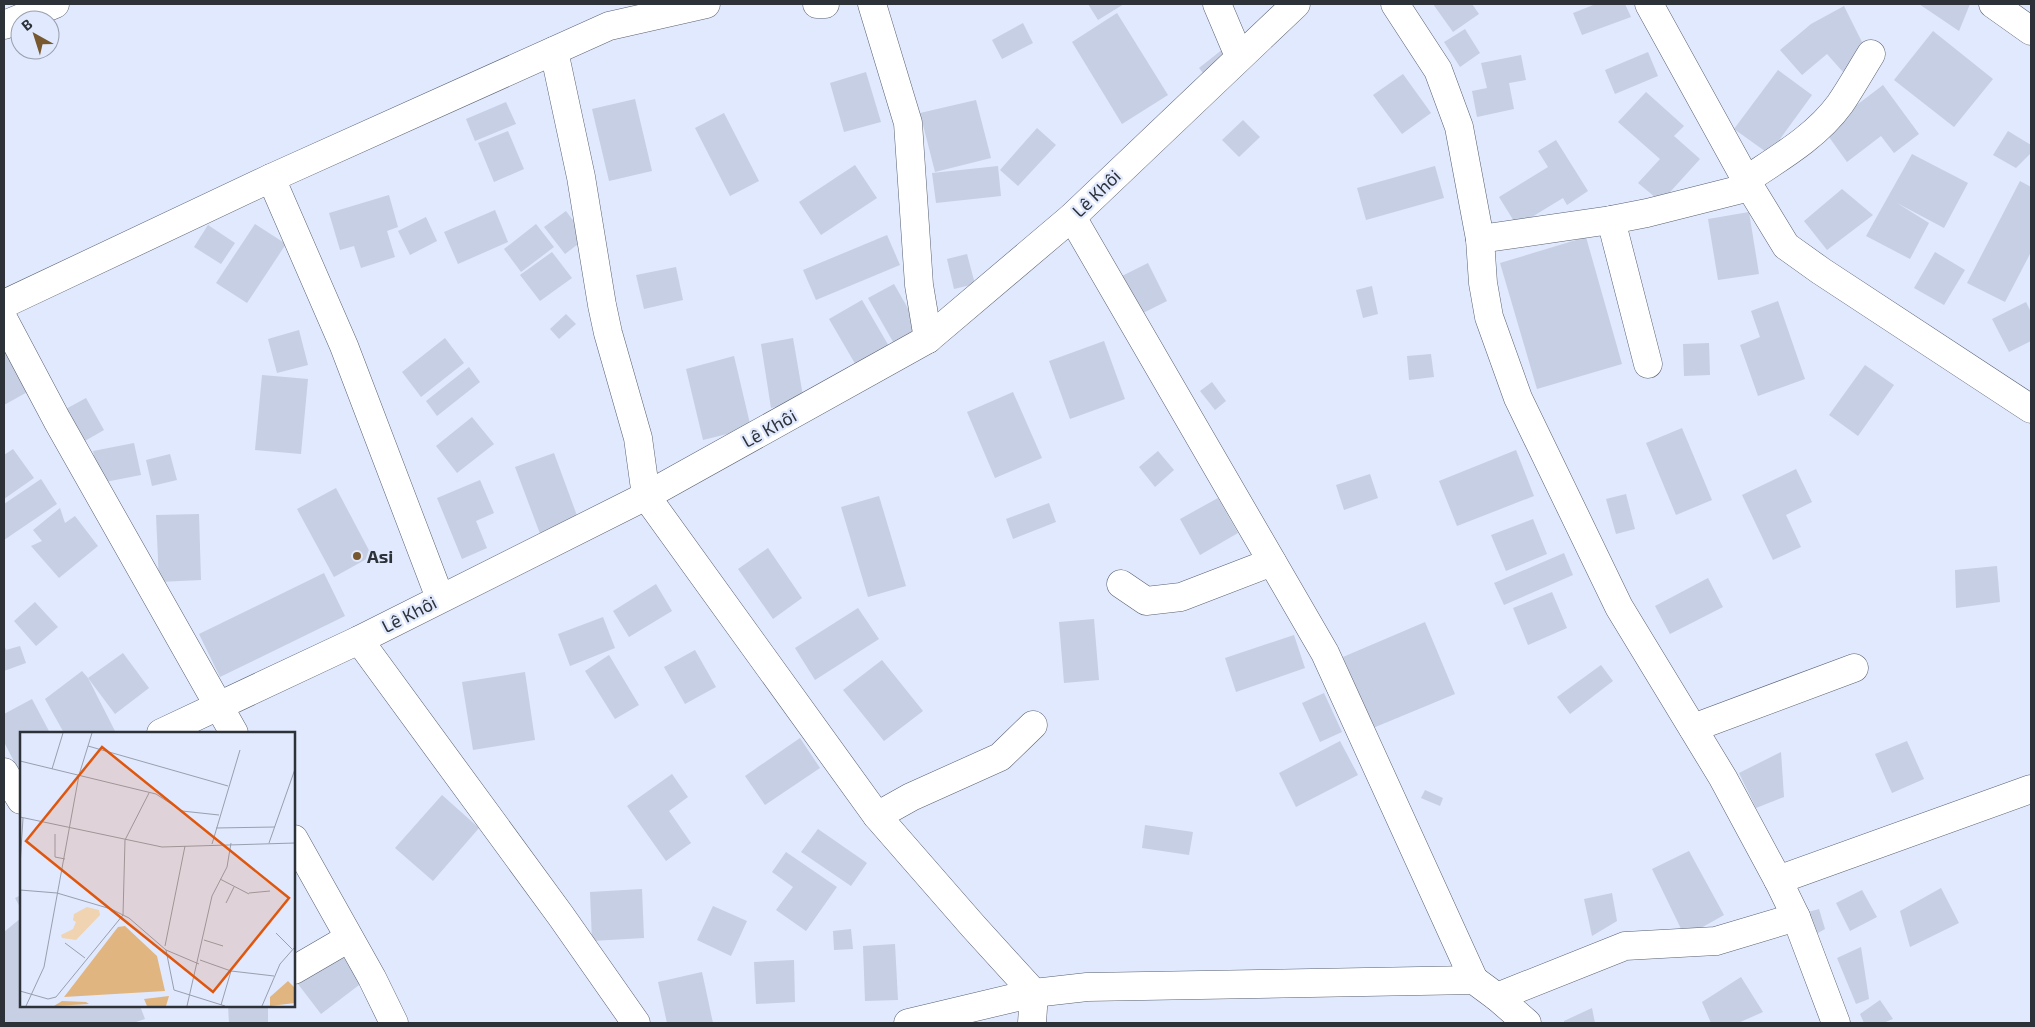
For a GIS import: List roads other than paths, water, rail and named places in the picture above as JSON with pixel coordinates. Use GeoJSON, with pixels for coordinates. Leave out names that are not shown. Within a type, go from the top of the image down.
{"type":"FeatureCollection","features":[{"type":"Feature","properties":{"kind":"street"},"geometry":{"type":"LineString","coordinates":[[4,25],[55,4]]}},
{"type":"Feature","properties":{"kind":"street"},"geometry":{"type":"LineString","coordinates":[[4,304],[271,178],[609,26],[706,4]]}},
{"type":"Feature","properties":{"kind":"street"},"geometry":{"type":"LineString","coordinates":[[817,4],[825,4]]}},
{"type":"Feature","properties":{"kind":"street"},"geometry":{"type":"LineString","coordinates":[[872,4],[908,123],[919,285],[928,339]]}},
{"type":"Feature","properties":{"kind":"street"},"geometry":{"type":"LineString","coordinates":[[1216,4],[1239,56]]}},
{"type":"Feature","properties":{"kind":"street","name":"Lê Khôi"},"geometry":{"type":"LineString","coordinates":[[163,732],[359,640],[646,496],[928,339],[1072,217],[1239,56],[1296,4]]}},
{"type":"Feature","properties":{"kind":"street"},"geometry":{"type":"LineString","coordinates":[[1395,4],[1438,70],[1459,127],[1480,239],[1483,283],[1488,317],[1518,398],[1619,607],[1723,778],[1778,880],[1796,917],[1836,1023]]}},
{"type":"Feature","properties":{"kind":"street"},"geometry":{"type":"LineString","coordinates":[[1649,4],[1748,184],[1786,246],[1820,271],[1875,305],[1986,381],[2031,409]]}},
{"type":"Feature","properties":{"kind":"street"},"geometry":{"type":"LineString","coordinates":[[1993,4],[2031,31]]}},
{"type":"Feature","properties":{"kind":"street"},"geometry":{"type":"LineString","coordinates":[[554,50],[580,176],[602,305],[608,333],[638,438],[646,496],[877,816],[1034,993],[1032,1023]]}},
{"type":"Feature","properties":{"kind":"street"},"geometry":{"type":"LineString","coordinates":[[1480,239],[1647,213],[1748,184],[1822,124],[1839,105],[1871,54]]}},
{"type":"Feature","properties":{"kind":"street"},"geometry":{"type":"LineString","coordinates":[[271,178],[344,346],[440,598]]}},
{"type":"Feature","properties":{"kind":"street"},"geometry":{"type":"LineString","coordinates":[[1072,217],[1325,653],[1474,980],[1527,1023]]}},
{"type":"Feature","properties":{"kind":"street"},"geometry":{"type":"LineString","coordinates":[[1611,220],[1648,364]]}},
{"type":"Feature","properties":{"kind":"street"},"geometry":{"type":"LineString","coordinates":[[4,320],[57,420],[233,732]]}},
{"type":"Feature","properties":{"kind":"street"},"geometry":{"type":"LineString","coordinates":[[1121,584],[1146,601],[1181,597],[1272,562]]}},
{"type":"Feature","properties":{"kind":"street"},"geometry":{"type":"LineString","coordinates":[[359,640],[561,916],[636,1023]]}},
{"type":"Feature","properties":{"kind":"street"},"geometry":{"type":"LineString","coordinates":[[1693,728],[1854,668]]}},
{"type":"Feature","properties":{"kind":"street"},"geometry":{"type":"LineString","coordinates":[[877,816],[911,797],[1000,757],[1033,725]]}},
{"type":"Feature","properties":{"kind":"street"},"geometry":{"type":"LineString","coordinates":[[4,772],[20,799]]}},
{"type":"Feature","properties":{"kind":"street"},"geometry":{"type":"LineString","coordinates":[[1778,880],[2031,789]]}},
{"type":"Feature","properties":{"kind":"street"},"geometry":{"type":"LineString","coordinates":[[4,812],[20,802]]}},
{"type":"Feature","properties":{"kind":"street"},"geometry":{"type":"LineString","coordinates":[[295,841],[372,978],[394,1023]]}},
{"type":"Feature","properties":{"kind":"street"},"geometry":{"type":"LineString","coordinates":[[1497,997],[1625,946],[1716,941],[1796,917]]}},
{"type":"Feature","properties":{"kind":"street"},"geometry":{"type":"LineString","coordinates":[[295,969],[349,938]]}},
{"type":"Feature","properties":{"kind":"street"},"geometry":{"type":"LineString","coordinates":[[908,1023],[1034,993],[1087,987],[1474,980]]}},
{"type":"Feature","properties":{"kind":"place","name":"Asi"},"geometry":{"type":"Point","coordinates":[357,556]}}]}
